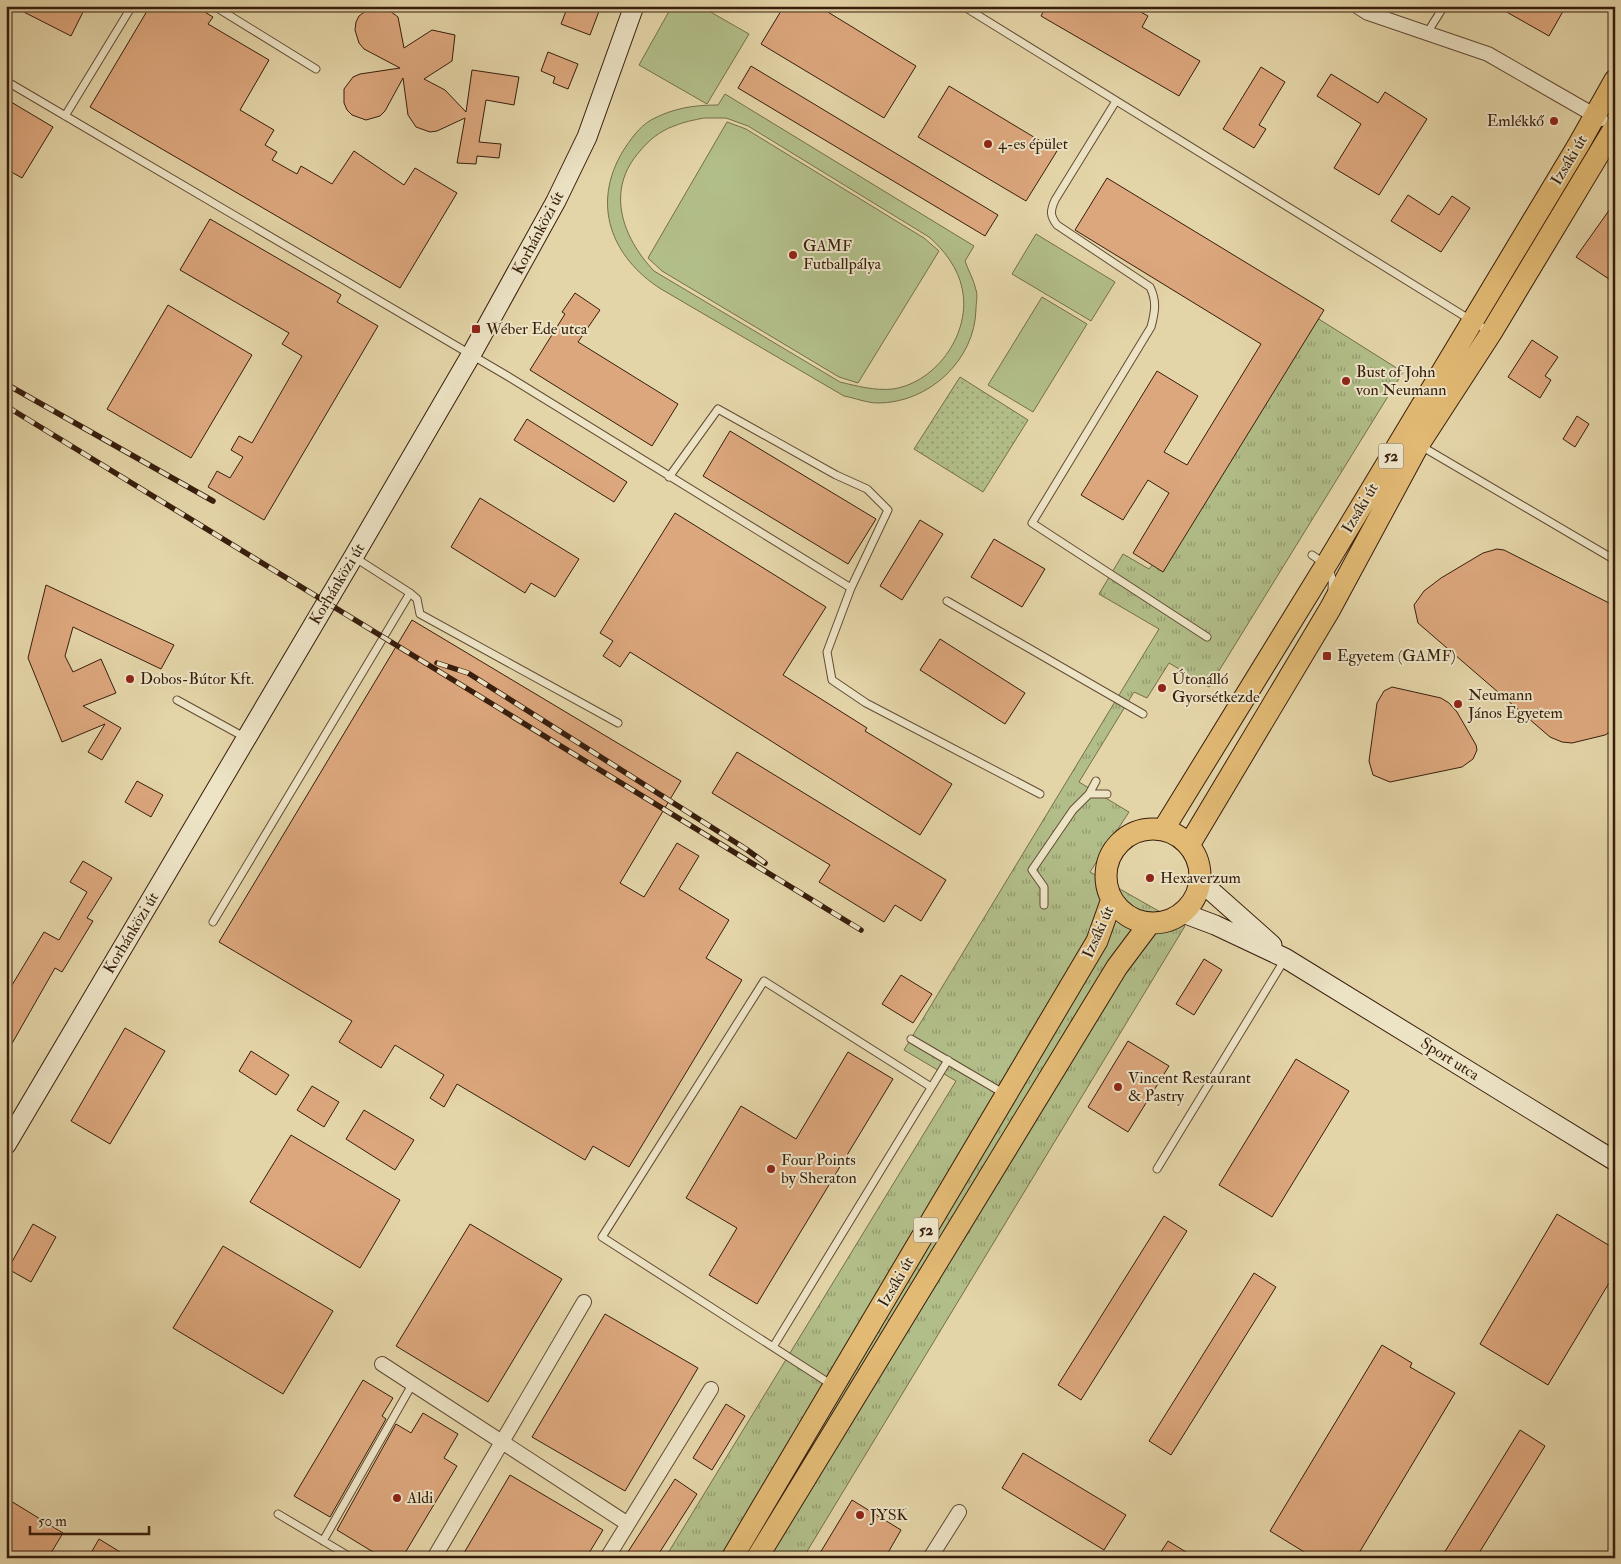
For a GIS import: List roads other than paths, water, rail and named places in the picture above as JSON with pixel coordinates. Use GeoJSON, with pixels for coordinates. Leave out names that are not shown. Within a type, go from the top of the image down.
{"type":"FeatureCollection","features":[{"type":"Feature","properties":{"kind":"main road","name":"Izsáki út"},"geometry":{"type":"LineString","coordinates":[[1162,830],[1319,560],[1472,322],[1615,80]]}},
{"type":"Feature","properties":{"kind":"main road","name":"Izsáki út"},"geometry":{"type":"LineString","coordinates":[[1189,845],[1330,609],[1419,444],[1491,333],[1615,127]]}},
{"type":"Feature","properties":{"kind":"main road"},"geometry":{"type":"LineString","coordinates":[[1162,830],[1182,838],[1189,845],[1199,862],[1200,881],[1195,899],[1183,913],[1171,920],[1150,923],[1124,913],[1112,899],[1106,876],[1108,864],[1119,844],[1139,831],[1162,830]]}},
{"type":"Feature","properties":{"kind":"main road","name":"Izsáki út"},"geometry":{"type":"LineString","coordinates":[[732,1558],[1097,941],[1112,899]]}},
{"type":"Feature","properties":{"kind":"main road","name":"Izsáki út"},"geometry":{"type":"LineString","coordinates":[[757,1558],[1112,975],[1150,923]]}},
{"type":"Feature","properties":{"kind":"street","name":"Korhánközi út"},"geometry":{"type":"LineString","coordinates":[[6,1145],[354,556],[471,355],[556,201],[586,137],[634,6]]}},
{"type":"Feature","properties":{"kind":"street"},"geometry":{"type":"LineString","coordinates":[[1357,6],[1368,13],[1488,54],[1615,127]]}},
{"type":"Feature","properties":{"kind":"street"},"geometry":{"type":"LineString","coordinates":[[1200,881],[1285,958]]}},
{"type":"Feature","properties":{"kind":"street"},"geometry":{"type":"LineString","coordinates":[[1183,913],[1215,925],[1285,958]]}},
{"type":"Feature","properties":{"kind":"street","name":"Sport utca"},"geometry":{"type":"LineString","coordinates":[[1285,958],[1615,1161]]}},
{"type":"Feature","properties":{"kind":"street"},"geometry":{"type":"LineString","coordinates":[[434,1558],[584,1302]]}},
{"type":"Feature","properties":{"kind":"street"},"geometry":{"type":"LineString","coordinates":[[382,1364],[628,1524]]}},
{"type":"Feature","properties":{"kind":"street"},"geometry":{"type":"LineString","coordinates":[[607,1558],[711,1389]]}},
{"type":"Feature","properties":{"kind":"street"},"geometry":{"type":"LineString","coordinates":[[930,1558],[959,1512]]}},
{"type":"Feature","properties":{"kind":"lane"},"geometry":{"type":"LineString","coordinates":[[65,116],[132,6]]}},
{"type":"Feature","properties":{"kind":"lane"},"geometry":{"type":"LineString","coordinates":[[214,6],[316,69]]}},
{"type":"Feature","properties":{"kind":"lane"},"geometry":{"type":"LineString","coordinates":[[963,6],[1491,333]]}},
{"type":"Feature","properties":{"kind":"lane"},"geometry":{"type":"LineString","coordinates":[[1428,33],[1444,6]]}},
{"type":"Feature","properties":{"kind":"lane"},"geometry":{"type":"LineString","coordinates":[[6,81],[471,355],[851,588]]}},
{"type":"Feature","properties":{"kind":"lane"},"geometry":{"type":"LineString","coordinates":[[1116,101],[1055,200],[1051,208],[1051,217],[1057,225],[1150,287],[1155,304],[1154,314],[1151,327],[1032,523],[1207,637]]}},
{"type":"Feature","properties":{"kind":"lane"},"geometry":{"type":"LineString","coordinates":[[669,477],[718,409],[836,475],[867,489],[888,510],[851,588],[827,652],[832,680],[866,703],[1040,794]]}},
{"type":"Feature","properties":{"kind":"lane"},"geometry":{"type":"LineString","coordinates":[[1419,444],[1615,560]]}},
{"type":"Feature","properties":{"kind":"lane"},"geometry":{"type":"LineString","coordinates":[[354,556],[417,599],[420,614],[618,723]]}},
{"type":"Feature","properties":{"kind":"lane"},"geometry":{"type":"LineString","coordinates":[[1319,560],[1333,578],[1330,609]]}},
{"type":"Feature","properties":{"kind":"lane"},"geometry":{"type":"LineString","coordinates":[[213,922],[410,593]]}},
{"type":"Feature","properties":{"kind":"lane"},"geometry":{"type":"LineString","coordinates":[[947,601],[1143,714]]}},
{"type":"Feature","properties":{"kind":"lane"},"geometry":{"type":"LineString","coordinates":[[177,700],[247,738]]}},
{"type":"Feature","properties":{"kind":"lane"},"geometry":{"type":"LineString","coordinates":[[1044,906],[1044,887],[1032,870],[1072,810],[1089,794],[1096,781]]}},
{"type":"Feature","properties":{"kind":"lane"},"geometry":{"type":"LineString","coordinates":[[1089,794],[1107,794]]}},
{"type":"Feature","properties":{"kind":"lane"},"geometry":{"type":"LineString","coordinates":[[1157,1168],[1285,958]]}},
{"type":"Feature","properties":{"kind":"lane"},"geometry":{"type":"LineString","coordinates":[[834,1387],[602,1237],[764,981],[931,1087]]}},
{"type":"Feature","properties":{"kind":"lane"},"geometry":{"type":"LineString","coordinates":[[911,1038],[1006,1095]]}},
{"type":"Feature","properties":{"kind":"lane"},"geometry":{"type":"LineString","coordinates":[[772,1347],[948,1060]]}},
{"type":"Feature","properties":{"kind":"lane"},"geometry":{"type":"LineString","coordinates":[[323,1541],[413,1383]]}},
{"type":"Feature","properties":{"kind":"lane"},"geometry":{"type":"LineString","coordinates":[[278,1514],[352,1558]]}},
{"type":"Feature","properties":{"kind":"railway"},"geometry":{"type":"LineString","coordinates":[[6,384],[213,501]]}},
{"type":"Feature","properties":{"kind":"railway"},"geometry":{"type":"LineString","coordinates":[[6,406],[861,930]]}},
{"type":"Feature","properties":{"kind":"railway"},"geometry":{"type":"LineString","coordinates":[[437,663],[468,673],[746,849],[765,863]]}},
{"type":"Feature","properties":{"kind":"place","name":"Emlékkő"},"geometry":{"type":"Point","coordinates":[1554,121]}},
{"type":"Feature","properties":{"kind":"place","name":"4-es épület"},"geometry":{"type":"Point","coordinates":[988,144]}},
{"type":"Feature","properties":{"kind":"place","name":"GAMF Futballpálya"},"geometry":{"type":"Point","coordinates":[793,255]}},
{"type":"Feature","properties":{"kind":"place","name":"Wéber Ede utca"},"geometry":{"type":"Point","coordinates":[476,329]}},
{"type":"Feature","properties":{"kind":"place","name":"Bust of John von Neumann"},"geometry":{"type":"Point","coordinates":[1346,381]}},
{"type":"Feature","properties":{"kind":"place","name":"Egyetem (GAMF)"},"geometry":{"type":"Point","coordinates":[1327,656]}},
{"type":"Feature","properties":{"kind":"place","name":"Dobos-Bútor Kft."},"geometry":{"type":"Point","coordinates":[130,679]}},
{"type":"Feature","properties":{"kind":"place","name":"Útonálló Gyorsétkezde"},"geometry":{"type":"Point","coordinates":[1162,688]}},
{"type":"Feature","properties":{"kind":"place","name":"Neumann János Egyetem"},"geometry":{"type":"Point","coordinates":[1458,704]}},
{"type":"Feature","properties":{"kind":"place","name":"Hexaverzum"},"geometry":{"type":"Point","coordinates":[1150,878]}},
{"type":"Feature","properties":{"kind":"place","name":"Vincent Restaurant & Pastry"},"geometry":{"type":"Point","coordinates":[1118,1087]}},
{"type":"Feature","properties":{"kind":"place","name":"Four Points by Sheraton"},"geometry":{"type":"Point","coordinates":[771,1169]}},
{"type":"Feature","properties":{"kind":"place","name":"Aldi"},"geometry":{"type":"Point","coordinates":[397,1498]}},
{"type":"Feature","properties":{"kind":"place","name":"JYSK"},"geometry":{"type":"Point","coordinates":[860,1515]}}]}
